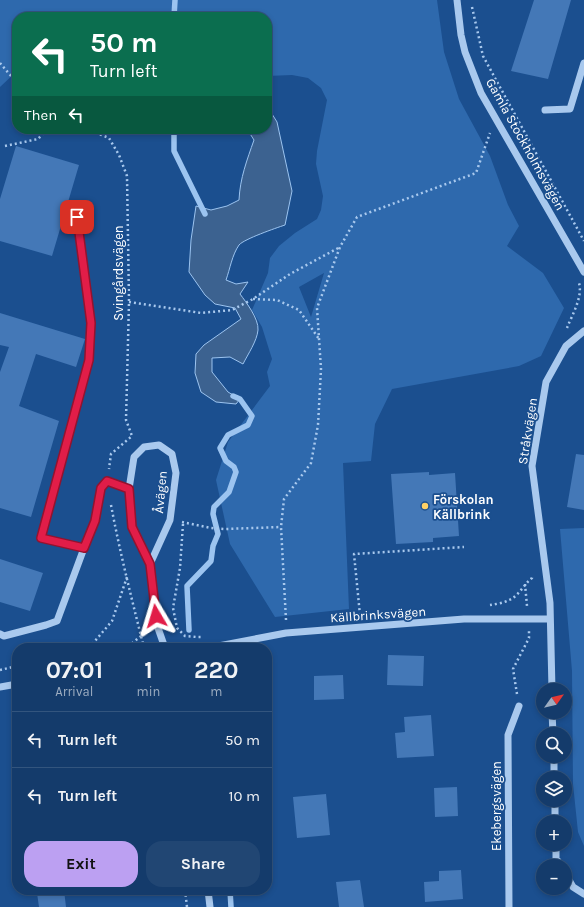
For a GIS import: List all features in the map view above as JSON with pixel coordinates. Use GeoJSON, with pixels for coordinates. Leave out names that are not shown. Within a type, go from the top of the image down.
{"type":"FeatureCollection","features":[{"type":"Feature","properties":{"kind":"street","name":"Gamla Stockholmsvägen"},"geometry":{"type":"LineString","coordinates":[[457,0],[461,35],[465,52],[481,93],[584,272]]}},
{"type":"Feature","properties":{"kind":"street"},"geometry":{"type":"LineString","coordinates":[[545,110],[570,109],[584,63]]}},
{"type":"Feature","properties":{"kind":"street"},"geometry":{"type":"LineString","coordinates":[[77,217],[91,323],[89,360],[41,538],[84,548]]}},
{"type":"Feature","properties":{"kind":"street","name":"Stråkvägen"},"geometry":{"type":"LineString","coordinates":[[552,683],[549,596],[532,466],[546,382],[566,346],[584,331]]}},
{"type":"Feature","properties":{"kind":"street","name":"Åvägen"},"geometry":{"type":"LineString","coordinates":[[150,564],[170,520],[176,473],[172,454],[159,445],[144,447],[134,458],[129,489],[132,527],[150,564],[158,628],[162,643]]}},
{"type":"Feature","properties":{"kind":"street"},"geometry":{"type":"LineString","coordinates":[[0,634],[4,636],[57,621],[95,521],[101,488],[107,481],[129,489]]}},
{"type":"Feature","properties":{"kind":"street","name":"Källbrinksvägen"},"geometry":{"type":"LineString","coordinates":[[234,643],[286,633],[464,619],[550,619]]}},
{"type":"Feature","properties":{"kind":"street"},"geometry":{"type":"LineString","coordinates":[[0,687],[12,685]]}},
{"type":"Feature","properties":{"kind":"street","name":"Ekebergsvägen"},"geometry":{"type":"LineString","coordinates":[[509,907],[508,736],[519,706]]}},
{"type":"Feature","properties":{"kind":"street"},"geometry":{"type":"LineString","coordinates":[[572,885],[584,894]]}},
{"type":"Feature","properties":{"kind":"street"},"geometry":{"type":"LineString","coordinates":[[209,895],[210,907]]}},
{"type":"Feature","properties":{"kind":"path"},"geometry":{"type":"LineString","coordinates":[[471,0],[483,56],[584,241]]}},
{"type":"Feature","properties":{"kind":"path"},"geometry":{"type":"LineString","coordinates":[[0,63],[12,77]]}},
{"type":"Feature","properties":{"kind":"path"},"geometry":{"type":"LineString","coordinates":[[286,633],[281,527],[284,499],[311,463],[318,425],[321,369],[317,308],[340,247],[357,217],[476,173],[495,116]]}},
{"type":"Feature","properties":{"kind":"path"},"geometry":{"type":"LineString","coordinates":[[5,146],[38,139],[42,134]]}},
{"type":"Feature","properties":{"kind":"path","name":"Svingårdsvägen"},"geometry":{"type":"LineString","coordinates":[[99,134],[109,138],[119,155],[127,176],[129,302],[126,420],[132,436]]}},
{"type":"Feature","properties":{"kind":"path"},"geometry":{"type":"LineString","coordinates":[[129,302],[201,313],[232,310],[253,299],[290,274],[340,247]]}},
{"type":"Feature","properties":{"kind":"path"},"geometry":{"type":"LineString","coordinates":[[565,331],[577,304],[581,288],[579,282]]}},
{"type":"Feature","properties":{"kind":"path"},"geometry":{"type":"LineString","coordinates":[[253,299],[277,300],[299,310],[319,339]]}},
{"type":"Feature","properties":{"kind":"path"},"geometry":{"type":"LineString","coordinates":[[170,520],[211,528],[225,529],[281,527]]}},
{"type":"Feature","properties":{"kind":"path"},"geometry":{"type":"LineString","coordinates":[[183,522],[180,568],[173,608],[177,628],[185,636],[196,638],[203,636]]}},
{"type":"Feature","properties":{"kind":"path"},"geometry":{"type":"LineString","coordinates":[[361,627],[354,554],[464,546]]}},
{"type":"Feature","properties":{"kind":"path"},"geometry":{"type":"LineString","coordinates":[[484,607],[509,600],[532,578],[532,571]]}},
{"type":"Feature","properties":{"kind":"path"},"geometry":{"type":"LineString","coordinates":[[93,643],[112,621],[127,577]]}},
{"type":"Feature","properties":{"kind":"path"},"geometry":{"type":"LineString","coordinates":[[352,614],[366,613]]}},
{"type":"Feature","properties":{"kind":"path"},"geometry":{"type":"LineString","coordinates":[[286,620],[293,620]]}},
{"type":"Feature","properties":{"kind":"path"},"geometry":{"type":"LineString","coordinates":[[132,643],[141,636]]}},
{"type":"Feature","properties":{"kind":"path"},"geometry":{"type":"LineString","coordinates":[[519,706],[513,668],[529,638]]}},
{"type":"Feature","properties":{"kind":"path"},"geometry":{"type":"LineString","coordinates":[[0,670],[12,667]]}},
{"type":"Feature","properties":{"kind":"path"},"geometry":{"type":"LineString","coordinates":[[186,895],[187,907]]}},
{"type":"Feature","properties":{"kind":"shaded area"},"geometry":{"type":"Polygon","coordinates":[[[0,0],[437,0],[444,52],[459,99],[490,156],[508,205],[519,226],[507,246],[543,273],[564,308],[541,356],[519,366],[392,389],[375,424],[371,461],[343,463],[349,609],[275,617],[230,544],[216,480],[228,442],[270,386],[267,372],[272,359],[262,327],[252,310],[268,273],[270,258],[279,246],[295,233],[317,219],[321,210],[323,196],[316,164],[317,151],[327,100],[321,88],[308,78],[292,75],[272,76],[272,12],[12,12],[12,76],[0,87],[0,0]],[[324,273],[299,287],[311,317],[324,273]]]}},
{"type":"Feature","properties":{"kind":"shaded area"},"geometry":{"type":"Polygon","coordinates":[[[272,114],[277,122],[292,191],[285,225],[260,234],[242,243],[239,245],[233,258],[226,280],[236,284],[248,282],[240,294],[254,316],[258,330],[254,343],[243,364],[230,357],[212,358],[212,372],[228,392],[240,399],[236,404],[216,402],[201,392],[195,373],[196,354],[204,345],[241,319],[235,308],[215,304],[205,295],[189,272],[191,240],[196,206],[211,210],[227,206],[239,200],[242,177],[254,140],[250,134],[272,134],[272,114]]]}},
{"type":"Feature","properties":{"kind":"shaded area"},"geometry":{"type":"Polygon","coordinates":[[[584,528],[584,846],[578,832],[573,784],[572,671],[560,529],[584,528]]]}},
{"type":"Feature","properties":{"kind":"building"},"geometry":{"type":"Polygon","coordinates":[[[534,0],[571,0],[548,79],[511,71],[534,0]]]}},
{"type":"Feature","properties":{"kind":"building"},"geometry":{"type":"Polygon","coordinates":[[[16,146],[79,165],[52,256],[0,241],[0,199],[16,146]]]}},
{"type":"Feature","properties":{"kind":"building"},"geometry":{"type":"Polygon","coordinates":[[[0,313],[85,339],[76,367],[36,354],[19,406],[59,421],[31,517],[0,508],[0,372],[9,347],[0,345],[0,313]]]}},
{"type":"Feature","properties":{"kind":"building"},"geometry":{"type":"Polygon","coordinates":[[[576,454],[584,455],[584,510],[567,507],[576,454]]]}},
{"type":"Feature","properties":{"kind":"building","name":"Förskolan Källbrink"},"geometry":{"type":"Polygon","coordinates":[[[429,472],[429,475],[455,473],[459,536],[433,538],[433,542],[396,544],[391,474],[429,472]]]}},
{"type":"Feature","properties":{"kind":"building"},"geometry":{"type":"Polygon","coordinates":[[[0,559],[43,573],[30,611],[0,602],[0,559]]]}},
{"type":"Feature","properties":{"kind":"building"},"geometry":{"type":"Polygon","coordinates":[[[388,655],[424,656],[423,686],[387,685],[388,655]]]}},
{"type":"Feature","properties":{"kind":"building"},"geometry":{"type":"Polygon","coordinates":[[[343,675],[344,699],[314,700],[314,676],[343,675]]]}},
{"type":"Feature","properties":{"kind":"building"},"geometry":{"type":"Polygon","coordinates":[[[431,715],[434,756],[397,758],[395,733],[405,732],[404,717],[431,715]]]}},
{"type":"Feature","properties":{"kind":"building"},"geometry":{"type":"Polygon","coordinates":[[[457,787],[458,816],[435,817],[434,788],[457,787]]]}},
{"type":"Feature","properties":{"kind":"building"},"geometry":{"type":"Polygon","coordinates":[[[326,794],[330,835],[297,838],[293,797],[326,794]]]}},
{"type":"Feature","properties":{"kind":"building"},"geometry":{"type":"Polygon","coordinates":[[[461,870],[463,899],[425,902],[424,882],[439,881],[439,871],[461,870]]]}},
{"type":"Feature","properties":{"kind":"building"},"geometry":{"type":"Polygon","coordinates":[[[360,880],[364,907],[339,907],[336,882],[360,880]]]}},
{"type":"Feature","properties":{"kind":"building"},"geometry":{"type":"Polygon","coordinates":[[[37,895],[65,895],[66,907],[39,907],[37,895]]]}},
{"type":"Feature","properties":{"kind":"waterway"},"geometry":{"type":"LineString","coordinates":[[174,12],[175,0]]}},
{"type":"Feature","properties":{"kind":"waterway"},"geometry":{"type":"LineString","coordinates":[[174,134],[174,151],[205,214]]}},
{"type":"Feature","properties":{"kind":"waterway"},"geometry":{"type":"LineString","coordinates":[[189,630],[187,586],[211,561],[213,546],[218,534],[213,514],[214,507],[229,492],[236,472],[234,467],[226,461],[220,448],[228,435],[248,425],[252,416],[240,399],[233,396]]}},
{"type":"Feature","properties":{"kind":"waterway"},"geometry":{"type":"LineString","coordinates":[[230,895],[231,907]]}},
{"type":"Feature","properties":{"kind":"place","name":"Förskolan Källbrink"},"geometry":{"type":"Point","coordinates":[425,506]}},
{"type":"Feature","properties":{"kind":"route"},"geometry":{"type":"LineString","coordinates":[[77,217],[91,323],[89,360],[41,538],[84,548],[95,521],[101,488],[107,481],[129,489],[132,527],[150,564],[156,616]]}}]}
